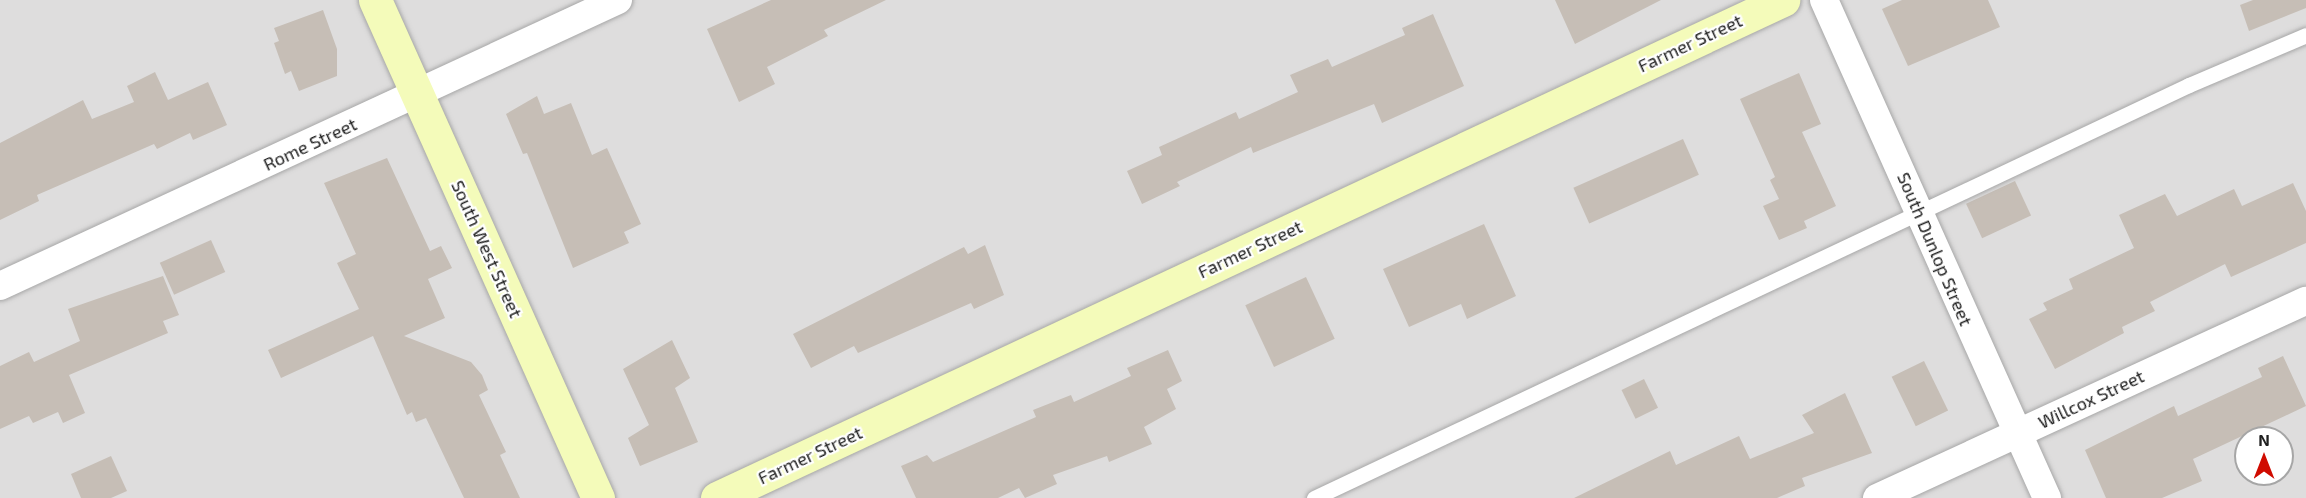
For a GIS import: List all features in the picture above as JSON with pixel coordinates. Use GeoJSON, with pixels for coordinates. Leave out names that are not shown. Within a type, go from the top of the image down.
{"type":"FeatureCollection","features":[{"type":"Feature","properties":{"kind":"street","name":"South West Street"},"geometry":{"type":"LineString","coordinates":[[375,0],[598,498]]}},
{"type":"Feature","properties":{"kind":"street","name":"Rome Street"},"geometry":{"type":"LineString","coordinates":[[0,286],[618,0]]}},
{"type":"Feature","properties":{"kind":"street","name":"Farmer Street"},"geometry":{"type":"LineString","coordinates":[[717,498],[1783,0]]}},
{"type":"Feature","properties":{"kind":"street","name":"South Dunlop Street"},"geometry":{"type":"LineString","coordinates":[[1824,0],[2047,498]]}},
{"type":"Feature","properties":{"kind":"street","name":"Willcox Street"},"geometry":{"type":"LineString","coordinates":[[1877,498],[2306,301]]}},
{"type":"Feature","properties":{"kind":"lane"},"geometry":{"type":"LineString","coordinates":[[1314,498],[1919,213],[2306,35]]}},
{"type":"Feature","properties":{"kind":"shaded area"},"geometry":{"type":"Polygon","coordinates":[[[0,0],[2306,0],[2306,498],[0,498],[0,0]]]}},
{"type":"Feature","properties":{"kind":"building"},"geometry":{"type":"Polygon","coordinates":[[[771,0],[886,0],[824,30],[828,36],[767,67],[775,84],[739,102],[707,29],[771,0]]]}},
{"type":"Feature","properties":{"kind":"building"},"geometry":{"type":"Polygon","coordinates":[[[1555,0],[1661,0],[1575,44],[1555,0]]]}},
{"type":"Feature","properties":{"kind":"building"},"geometry":{"type":"Polygon","coordinates":[[[1902,0],[1988,0],[2000,27],[1908,66],[1882,9],[1902,0]]]}},
{"type":"Feature","properties":{"kind":"building"},"geometry":{"type":"Polygon","coordinates":[[[2253,0],[2306,0],[2306,8],[2249,31],[2240,5],[2253,0]]]}},
{"type":"Feature","properties":{"kind":"building"},"geometry":{"type":"Polygon","coordinates":[[[323,10],[337,49],[337,76],[299,91],[291,71],[285,74],[274,43],[279,41],[274,28],[323,10]]]}},
{"type":"Feature","properties":{"kind":"building"},"geometry":{"type":"Polygon","coordinates":[[[1433,14],[1464,86],[1382,123],[1374,104],[1253,153],[1251,147],[1177,182],[1180,186],[1142,204],[1127,171],[1162,155],[1159,147],[1236,112],[1239,119],[1298,92],[1290,75],[1328,59],[1332,67],[1405,35],[1402,28],[1433,14]]]}},
{"type":"Feature","properties":{"kind":"building"},"geometry":{"type":"Polygon","coordinates":[[[155,72],[168,100],[208,82],[227,125],[193,140],[190,133],[157,149],[154,144],[37,195],[39,201],[0,220],[0,143],[83,100],[92,119],[134,102],[127,86],[155,72]]]}},
{"type":"Feature","properties":{"kind":"building"},"geometry":{"type":"Polygon","coordinates":[[[1799,73],[1821,124],[1802,132],[1836,206],[1804,221],[1807,228],[1779,240],[1763,206],[1779,199],[1770,180],[1775,177],[1740,99],[1799,73]]]}},
{"type":"Feature","properties":{"kind":"building"},"geometry":{"type":"Polygon","coordinates":[[[537,96],[544,114],[571,103],[592,155],[607,148],[641,224],[624,232],[629,243],[573,268],[527,153],[523,154],[506,114],[537,96]]]}},
{"type":"Feature","properties":{"kind":"building"},"geometry":{"type":"Polygon","coordinates":[[[1683,139],[1699,175],[1589,223],[1573,188],[1683,139]]]}},
{"type":"Feature","properties":{"kind":"building"},"geometry":{"type":"Polygon","coordinates":[[[387,158],[430,251],[441,246],[452,268],[428,279],[445,318],[404,336],[471,362],[482,375],[488,390],[479,395],[506,452],[500,455],[520,498],[464,498],[426,418],[416,422],[412,412],[407,415],[373,336],[281,378],[268,350],[359,309],[337,263],[356,254],[324,183],[387,158]]]}},
{"type":"Feature","properties":{"kind":"building"},"geometry":{"type":"Polygon","coordinates":[[[2015,181],[2031,215],[1982,238],[1966,204],[2015,181]]]}},
{"type":"Feature","properties":{"kind":"building"},"geometry":{"type":"Polygon","coordinates":[[[2293,183],[2306,211],[2306,243],[2231,277],[2225,264],[2150,302],[2155,311],[2122,327],[2124,333],[2055,369],[2029,319],[2047,310],[2043,303],[2073,289],[2069,279],[2134,248],[2119,215],[2165,194],[2177,216],[2234,189],[2242,206],[2293,183]]]}},
{"type":"Feature","properties":{"kind":"building"},"geometry":{"type":"Polygon","coordinates":[[[1484,224],[1516,296],[1467,319],[1461,304],[1409,327],[1383,269],[1484,224]]]}},
{"type":"Feature","properties":{"kind":"building"},"geometry":{"type":"Polygon","coordinates":[[[211,240],[225,272],[174,295],[160,263],[211,240]]]}},
{"type":"Feature","properties":{"kind":"building"},"geometry":{"type":"Polygon","coordinates":[[[985,245],[1004,295],[974,309],[971,303],[858,353],[854,346],[811,368],[793,334],[964,247],[968,254],[985,245]]]}},
{"type":"Feature","properties":{"kind":"building"},"geometry":{"type":"Polygon","coordinates":[[[163,276],[179,315],[163,321],[168,333],[69,375],[85,413],[63,423],[58,412],[33,423],[29,416],[0,429],[0,366],[29,352],[34,362],[80,341],[68,309],[163,276]]]}},
{"type":"Feature","properties":{"kind":"building"},"geometry":{"type":"Polygon","coordinates":[[[1306,277],[1335,339],[1274,367],[1245,305],[1306,277]]]}},
{"type":"Feature","properties":{"kind":"building"},"geometry":{"type":"Polygon","coordinates":[[[672,340],[690,378],[675,388],[698,442],[640,466],[628,438],[649,425],[623,369],[672,340]]]}},
{"type":"Feature","properties":{"kind":"building"},"geometry":{"type":"Polygon","coordinates":[[[1168,350],[1182,381],[1167,389],[1176,409],[1144,427],[1152,444],[1109,462],[1107,456],[1053,475],[1057,484],[1025,498],[1019,488],[998,498],[916,498],[901,466],[927,455],[933,462],[1036,417],[1033,410],[1071,395],[1074,402],[1131,376],[1127,368],[1168,350]]]}},
{"type":"Feature","properties":{"kind":"building"},"geometry":{"type":"Polygon","coordinates":[[[2283,356],[2306,406],[2263,426],[2234,426],[2234,440],[2193,459],[2202,481],[2162,498],[2106,498],[2085,450],[2174,406],[2178,416],[2262,377],[2258,368],[2283,356]]]}},
{"type":"Feature","properties":{"kind":"building"},"geometry":{"type":"Polygon","coordinates":[[[1924,361],[1948,410],[1916,426],[1892,377],[1924,361]]]}},
{"type":"Feature","properties":{"kind":"building"},"geometry":{"type":"Polygon","coordinates":[[[1644,379],[1658,408],[1636,419],[1622,390],[1644,379]]]}},
{"type":"Feature","properties":{"kind":"building"},"geometry":{"type":"Polygon","coordinates":[[[1845,393],[1872,453],[1802,478],[1805,486],[1777,498],[1574,498],[1670,451],[1676,465],[1739,436],[1750,459],[1814,433],[1802,415],[1845,393]]]}},
{"type":"Feature","properties":{"kind":"building"},"geometry":{"type":"Polygon","coordinates":[[[111,456],[127,491],[111,498],[81,498],[71,474],[111,456]]]}}]}
